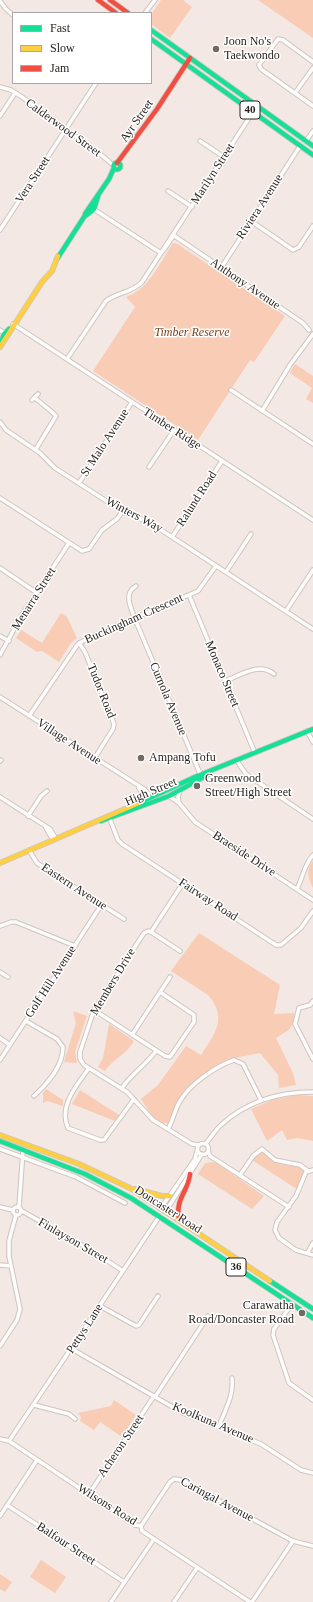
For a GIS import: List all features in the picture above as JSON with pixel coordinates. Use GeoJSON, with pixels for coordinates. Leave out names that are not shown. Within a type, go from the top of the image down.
{"type":"FeatureCollection","features":[{"type":"Feature","properties":{"kind":"main road"},"geometry":{"type":"LineString","coordinates":[[98,0],[115,12]]}},
{"type":"Feature","properties":{"kind":"main road"},"geometry":{"type":"LineString","coordinates":[[110,0],[127,12]]}},
{"type":"Feature","properties":{"kind":"main road","name":"40"},"geometry":{"type":"LineString","coordinates":[[152,31],[313,146]]}},
{"type":"Feature","properties":{"kind":"main road","name":"40"},"geometry":{"type":"LineString","coordinates":[[152,40],[313,155]]}},
{"type":"Feature","properties":{"kind":"main road","name":"Ayr Street"},"geometry":{"type":"LineString","coordinates":[[0,346],[3,333],[14,325],[42,282],[52,271],[58,256],[84,217],[86,211],[93,208],[98,196],[117,166],[190,58]]}},
{"type":"Feature","properties":{"kind":"main road","name":"High Street"},"geometry":{"type":"LineString","coordinates":[[109,817],[150,804],[169,796],[213,771],[313,729]]}},
{"type":"Feature","properties":{"kind":"main road","name":"High Street"},"geometry":{"type":"LineString","coordinates":[[0,863],[109,817],[147,798],[202,777]]}},
{"type":"Feature","properties":{"kind":"main road","name":"Doncaster Road"},"geometry":{"type":"LineString","coordinates":[[0,1135],[80,1164],[130,1188],[313,1309]]}},
{"type":"Feature","properties":{"kind":"main road","name":"Doncaster Road"},"geometry":{"type":"LineString","coordinates":[[0,1141],[71,1168],[105,1184],[159,1217],[313,1318]]}},
{"type":"Feature","properties":{"kind":"main road"},"geometry":{"type":"LineString","coordinates":[[179,1219],[178,1206],[190,1174]]}},
{"type":"Feature","properties":{"kind":"main road"},"geometry":{"type":"LineString","coordinates":[[130,1188],[162,1196],[170,1196]]}},
{"type":"Feature","properties":{"kind":"main road"},"geometry":{"type":"LineString","coordinates":[[159,1217],[161,1208]]}},
{"type":"Feature","properties":{"kind":"main road"},"geometry":{"type":"LineString","coordinates":[[159,1217],[166,1211]]}},
{"type":"Feature","properties":{"kind":"main road"},"geometry":{"type":"LineString","coordinates":[[292,1304],[296,1298]]}},
{"type":"Feature","properties":{"kind":"street"},"geometry":{"type":"LineString","coordinates":[[147,12],[155,0]]}},
{"type":"Feature","properties":{"kind":"street"},"geometry":{"type":"LineString","coordinates":[[0,1],[1,6],[12,14]]}},
{"type":"Feature","properties":{"kind":"street"},"geometry":{"type":"LineString","coordinates":[[313,62],[280,38],[275,40],[260,62],[259,66],[313,106]]}},
{"type":"Feature","properties":{"kind":"street"},"geometry":{"type":"LineString","coordinates":[[295,93],[313,68]]}},
{"type":"Feature","properties":{"kind":"street","name":"Vera Street"},"geometry":{"type":"LineString","coordinates":[[0,230],[95,84]]}},
{"type":"Feature","properties":{"kind":"street","name":"Calderwood Street"},"geometry":{"type":"LineString","coordinates":[[0,87],[15,93],[117,166]]}},
{"type":"Feature","properties":{"kind":"street"},"geometry":{"type":"LineString","coordinates":[[0,116],[15,93]]}},
{"type":"Feature","properties":{"kind":"street","name":"Marilyn Street"},"geometry":{"type":"LineString","coordinates":[[67,359],[106,301],[115,295],[132,290],[140,285],[253,112]]}},
{"type":"Feature","properties":{"kind":"street"},"geometry":{"type":"LineString","coordinates":[[306,141],[313,131]]}},
{"type":"Feature","properties":{"kind":"street"},"geometry":{"type":"LineString","coordinates":[[200,141],[224,157]]}},
{"type":"Feature","properties":{"kind":"street","name":"Riviera Avenue"},"geometry":{"type":"LineString","coordinates":[[221,268],[300,146]]}},
{"type":"Feature","properties":{"kind":"street"},"geometry":{"type":"LineString","coordinates":[[168,191],[192,207]]}},
{"type":"Feature","properties":{"kind":"street"},"geometry":{"type":"LineString","coordinates":[[93,208],[161,253]]}},
{"type":"Feature","properties":{"kind":"street"},"geometry":{"type":"LineString","coordinates":[[251,221],[293,250],[299,247],[313,226]]}},
{"type":"Feature","properties":{"kind":"street","name":"Anthony Avenue"},"geometry":{"type":"LineString","coordinates":[[173,235],[303,323],[312,331]]}},
{"type":"Feature","properties":{"kind":"street","name":"Timber Ridge"},"geometry":{"type":"LineString","coordinates":[[14,325],[313,520]]}},
{"type":"Feature","properties":{"kind":"street"},"geometry":{"type":"LineString","coordinates":[[260,410],[312,331]]}},
{"type":"Feature","properties":{"kind":"street"},"geometry":{"type":"LineString","coordinates":[[231,390],[313,444]]}},
{"type":"Feature","properties":{"kind":"street"},"geometry":{"type":"LineString","coordinates":[[36,449],[56,416],[33,399],[38,394]]}},
{"type":"Feature","properties":{"kind":"street","name":"St Malo Avenue"},"geometry":{"type":"LineString","coordinates":[[79,483],[132,402]]}},
{"type":"Feature","properties":{"kind":"street","name":"Winters Way"},"geometry":{"type":"LineString","coordinates":[[0,422],[6,430],[36,449],[53,466],[122,512],[146,520],[313,629]]}},
{"type":"Feature","properties":{"kind":"street"},"geometry":{"type":"LineString","coordinates":[[150,467],[174,430]]}},
{"type":"Feature","properties":{"kind":"street","name":"Ralund Road"},"geometry":{"type":"LineString","coordinates":[[172,537],[222,461]]}},
{"type":"Feature","properties":{"kind":"street"},"geometry":{"type":"LineString","coordinates":[[0,498],[82,551],[87,550],[102,530],[117,519],[122,512]]}},
{"type":"Feature","properties":{"kind":"street"},"geometry":{"type":"LineString","coordinates":[[226,572],[251,534]]}},
{"type":"Feature","properties":{"kind":"street","name":"Menarra Street"},"geometry":{"type":"LineString","coordinates":[[0,655],[8,643],[20,618],[69,543]]}},
{"type":"Feature","properties":{"kind":"street","name":"Buckingham Crescent"},"geometry":{"type":"LineString","coordinates":[[29,716],[71,652],[79,643],[200,590],[216,566]]}},
{"type":"Feature","properties":{"kind":"street"},"geometry":{"type":"LineString","coordinates":[[0,568],[37,592]]}},
{"type":"Feature","properties":{"kind":"street"},"geometry":{"type":"LineString","coordinates":[[286,611],[313,570]]}},
{"type":"Feature","properties":{"kind":"street","name":"Curnola Avenue"},"geometry":{"type":"LineString","coordinates":[[136,586],[128,595],[135,619],[202,777]]}},
{"type":"Feature","properties":{"kind":"street","name":"Monaco Street"},"geometry":{"type":"LineString","coordinates":[[189,595],[256,753]]}},
{"type":"Feature","properties":{"kind":"street"},"geometry":{"type":"LineString","coordinates":[[0,638],[8,643]]}},
{"type":"Feature","properties":{"kind":"street","name":"Tudor Road"},"geometry":{"type":"LineString","coordinates":[[79,643],[114,721],[113,729],[94,759]]}},
{"type":"Feature","properties":{"kind":"street"},"geometry":{"type":"LineString","coordinates":[[225,682],[258,668],[266,669],[274,674]]}},
{"type":"Feature","properties":{"kind":"street","name":"Village Avenue"},"geometry":{"type":"LineString","coordinates":[[0,697],[138,787],[150,804]]}},
{"type":"Feature","properties":{"kind":"street"},"geometry":{"type":"LineString","coordinates":[[308,731],[313,742]]}},
{"type":"Feature","properties":{"kind":"street"},"geometry":{"type":"LineString","coordinates":[[238,761],[246,774],[313,820]]}},
{"type":"Feature","properties":{"kind":"street"},"geometry":{"type":"LineString","coordinates":[[28,816],[40,796],[47,791]]}},
{"type":"Feature","properties":{"kind":"street"},"geometry":{"type":"LineString","coordinates":[[179,803],[178,797],[180,791]]}},
{"type":"Feature","properties":{"kind":"street","name":"Braeside Drive"},"geometry":{"type":"LineString","coordinates":[[169,796],[179,803],[195,822],[313,900]]}},
{"type":"Feature","properties":{"kind":"street"},"geometry":{"type":"LineString","coordinates":[[0,797],[45,827],[54,840]]}},
{"type":"Feature","properties":{"kind":"street","name":"Fairway Road"},"geometry":{"type":"LineString","coordinates":[[109,817],[120,842],[276,945],[281,945],[301,928],[313,910]]}},
{"type":"Feature","properties":{"kind":"street","name":"Eastern Avenue"},"geometry":{"type":"LineString","coordinates":[[29,850],[37,863],[124,919]]}},
{"type":"Feature","properties":{"kind":"street"},"geometry":{"type":"LineString","coordinates":[[297,889],[301,882],[306,864],[313,855]]}},
{"type":"Feature","properties":{"kind":"street","name":"Members Drive"},"geometry":{"type":"LineString","coordinates":[[183,884],[151,932],[148,931],[144,933],[94,1010],[80,1052],[80,1058],[84,1065],[122,1088],[153,1120],[192,1144],[198,1145]]}},
{"type":"Feature","properties":{"kind":"street","name":"Golf Hill Avenue"},"geometry":{"type":"LineString","coordinates":[[0,1060],[102,904]]}},
{"type":"Feature","properties":{"kind":"street"},"geometry":{"type":"LineString","coordinates":[[0,926],[11,922],[19,923],[75,946]]}},
{"type":"Feature","properties":{"kind":"street"},"geometry":{"type":"LineString","coordinates":[[151,932],[180,951]]}},
{"type":"Feature","properties":{"kind":"street"},"geometry":{"type":"LineString","coordinates":[[0,972],[8,977]]}},
{"type":"Feature","properties":{"kind":"street"},"geometry":{"type":"LineString","coordinates":[[132,1035],[170,977]]}},
{"type":"Feature","properties":{"kind":"street"},"geometry":{"type":"LineString","coordinates":[[94,1010],[156,1051],[168,1057],[172,1056],[195,1020],[194,1015],[160,992]]}},
{"type":"Feature","properties":{"kind":"street"},"geometry":{"type":"LineString","coordinates":[[313,1001],[310,1004],[299,1008],[295,1024],[312,1054],[313,1059]]}},
{"type":"Feature","properties":{"kind":"street"},"geometry":{"type":"LineString","coordinates":[[26,1021],[57,1039],[64,1047],[60,1061],[46,1085],[34,1096]]}},
{"type":"Feature","properties":{"kind":"street"},"geometry":{"type":"LineString","coordinates":[[0,1038],[10,1045]]}},
{"type":"Feature","properties":{"kind":"street"},"geometry":{"type":"LineString","coordinates":[[122,1088],[129,1079],[147,1063],[156,1051]]}},
{"type":"Feature","properties":{"kind":"street"},"geometry":{"type":"LineString","coordinates":[[168,1129],[179,1102],[185,1095],[200,1081],[236,1060],[243,1064],[261,1100]]}},
{"type":"Feature","properties":{"kind":"street"},"geometry":{"type":"LineString","coordinates":[[89,1068],[67,1100],[66,1122],[68,1128],[100,1140],[104,1140],[134,1099]]}},
{"type":"Feature","properties":{"kind":"street"},"geometry":{"type":"LineString","coordinates":[[161,1208],[195,1159],[198,1145],[205,1144],[228,1119],[261,1100],[285,1094],[313,1092]]}},
{"type":"Feature","properties":{"kind":"street"},"geometry":{"type":"LineString","coordinates":[[205,1144],[208,1146],[210,1156],[289,1207]]}},
{"type":"Feature","properties":{"kind":"street","name":"Doncaster Road"},"geometry":{"type":"LineString","coordinates":[[0,1149],[76,1177],[125,1203]]}},
{"type":"Feature","properties":{"kind":"street"},"geometry":{"type":"LineString","coordinates":[[240,1175],[253,1156],[262,1149],[275,1160],[300,1165],[308,1171],[313,1170]]}},
{"type":"Feature","properties":{"kind":"street"},"geometry":{"type":"LineString","coordinates":[[16,1215],[20,1214],[22,1211],[19,1207],[23,1150]]}},
{"type":"Feature","properties":{"kind":"street"},"geometry":{"type":"LineString","coordinates":[[197,1151],[202,1154]]}},
{"type":"Feature","properties":{"kind":"street"},"geometry":{"type":"LineString","coordinates":[[166,1211],[202,1154],[208,1151]]}},
{"type":"Feature","properties":{"kind":"street"},"geometry":{"type":"LineString","coordinates":[[308,1171],[289,1207],[276,1224],[276,1232],[283,1241],[296,1250],[308,1252],[313,1255]]}},
{"type":"Feature","properties":{"kind":"street"},"geometry":{"type":"LineString","coordinates":[[0,1207],[13,1210],[16,1215],[9,1241],[11,1266],[20,1310],[17,1320],[0,1346]]}},
{"type":"Feature","properties":{"kind":"street"},"geometry":{"type":"LineString","coordinates":[[13,1210],[15,1207],[19,1207]]}},
{"type":"Feature","properties":{"kind":"street","name":"Finlayson Street"},"geometry":{"type":"LineString","coordinates":[[22,1211],[94,1252],[123,1271]]}},
{"type":"Feature","properties":{"kind":"street","name":"Pettys Lane"},"geometry":{"type":"LineString","coordinates":[[9,1441],[159,1217]]}},
{"type":"Feature","properties":{"kind":"street"},"geometry":{"type":"LineString","coordinates":[[308,1252],[313,1243]]}},
{"type":"Feature","properties":{"kind":"street"},"geometry":{"type":"LineString","coordinates":[[0,1265],[11,1266]]}},
{"type":"Feature","properties":{"kind":"street"},"geometry":{"type":"LineString","coordinates":[[100,1306],[136,1326],[139,1325],[158,1296]]}},
{"type":"Feature","properties":{"kind":"street"},"geometry":{"type":"LineString","coordinates":[[292,1304],[274,1329],[273,1336],[289,1383],[313,1400]]}},
{"type":"Feature","properties":{"kind":"street","name":"Acheron Street"},"geometry":{"type":"LineString","coordinates":[[89,1494],[208,1316]]}},
{"type":"Feature","properties":{"kind":"street","name":"Koolkuna Avenue"},"geometry":{"type":"LineString","coordinates":[[72,1349],[183,1413],[219,1426],[261,1444],[301,1470],[313,1473]]}},
{"type":"Feature","properties":{"kind":"street"},"geometry":{"type":"LineString","coordinates":[[219,1426],[230,1400],[233,1387],[232,1378]]}},
{"type":"Feature","properties":{"kind":"street"},"geometry":{"type":"LineString","coordinates":[[34,1405],[69,1414],[75,1419]]}},
{"type":"Feature","properties":{"kind":"street","name":"Wilsons Road"},"geometry":{"type":"LineString","coordinates":[[0,1439],[9,1441],[135,1525],[141,1526],[142,1531],[251,1602]]}},
{"type":"Feature","properties":{"kind":"street"},"geometry":{"type":"LineString","coordinates":[[0,1516],[37,1460]]}},
{"type":"Feature","properties":{"kind":"street","name":"Caringal Avenue"},"geometry":{"type":"LineString","coordinates":[[141,1526],[170,1482],[174,1479],[181,1480],[293,1541],[313,1546]]}},
{"type":"Feature","properties":{"kind":"street","name":"Balfour Street"},"geometry":{"type":"LineString","coordinates":[[7,1505],[124,1582]]}},
{"type":"Feature","properties":{"kind":"street"},"geometry":{"type":"LineString","coordinates":[[111,1602],[154,1539]]}},
{"type":"Feature","properties":{"kind":"street"},"geometry":{"type":"LineString","coordinates":[[251,1602],[293,1541]]}},
{"type":"Feature","properties":{"kind":"street"},"geometry":{"type":"LineString","coordinates":[[174,1602],[197,1568]]}},
{"type":"Feature","properties":{"kind":"green space"},"geometry":{"type":"Polygon","coordinates":[[[161,0],[183,0],[192,7],[170,38],[152,25],[152,14],[161,0]]]}},
{"type":"Feature","properties":{"kind":"green space"},"geometry":{"type":"Polygon","coordinates":[[[258,0],[313,0],[313,38],[258,0]]]}},
{"type":"Feature","properties":{"kind":"green space","name":"Timber Reserve"},"geometry":{"type":"Polygon","coordinates":[[[173,243],[176,243],[285,316],[254,362],[250,360],[198,440],[93,371],[135,307],[126,297],[134,293],[148,282],[173,243]]]}},
{"type":"Feature","properties":{"kind":"green space"},"geometry":{"type":"Polygon","coordinates":[[[295,364],[313,376],[313,403],[306,399],[312,388],[290,373],[295,364]]]}},
{"type":"Feature","properties":{"kind":"green space"},"geometry":{"type":"Polygon","coordinates":[[[61,613],[67,617],[77,638],[71,643],[59,662],[42,651],[37,652],[16,638],[21,630],[42,643],[61,613]]]}},
{"type":"Feature","properties":{"kind":"green space"},"geometry":{"type":"Polygon","coordinates":[[[313,861],[313,888],[308,874],[309,868],[313,861]]]}},
{"type":"Feature","properties":{"kind":"green space"},"geometry":{"type":"Polygon","coordinates":[[[199,933],[280,985],[274,1014],[294,1013],[293,1023],[290,1029],[276,1038],[293,1073],[296,1085],[279,1088],[278,1075],[260,1053],[230,1059],[198,1080],[182,1094],[168,1123],[163,1123],[152,1115],[141,1099],[158,1085],[186,1046],[201,1055],[215,1033],[217,1026],[217,1011],[214,1003],[208,995],[171,971],[199,933]]]}},
{"type":"Feature","properties":{"kind":"green space"},"geometry":{"type":"Polygon","coordinates":[[[73,1011],[87,1016],[75,1052],[77,1063],[64,1062],[76,1023],[73,1011]]]}},
{"type":"Feature","properties":{"kind":"green space"},"geometry":{"type":"Polygon","coordinates":[[[109,1024],[134,1041],[131,1046],[105,1071],[98,1067],[103,1058],[109,1024]]]}},
{"type":"Feature","properties":{"kind":"green space"},"geometry":{"type":"Polygon","coordinates":[[[46,1089],[63,1100],[63,1106],[47,1101],[43,1103],[43,1093],[46,1089]]]}},
{"type":"Feature","properties":{"kind":"green space"},"geometry":{"type":"Polygon","coordinates":[[[80,1090],[119,1115],[115,1121],[72,1104],[80,1090]]]}},
{"type":"Feature","properties":{"kind":"green space"},"geometry":{"type":"Polygon","coordinates":[[[296,1095],[313,1096],[313,1141],[297,1138],[287,1140],[282,1130],[267,1141],[251,1109],[272,1100],[296,1095]]]}},
{"type":"Feature","properties":{"kind":"green space"},"geometry":{"type":"Polygon","coordinates":[[[262,1151],[269,1158],[279,1164],[303,1168],[304,1171],[298,1190],[252,1160],[262,1151]]]}},
{"type":"Feature","properties":{"kind":"green space"},"geometry":{"type":"Polygon","coordinates":[[[215,1162],[264,1196],[252,1209],[198,1174],[205,1163],[215,1162]]]}},
{"type":"Feature","properties":{"kind":"green space"},"geometry":{"type":"Polygon","coordinates":[[[114,1400],[136,1415],[122,1437],[100,1422],[94,1430],[80,1421],[81,1417],[78,1413],[111,1406],[114,1400]]]}},
{"type":"Feature","properties":{"kind":"green space"},"geometry":{"type":"Polygon","coordinates":[[[41,1560],[66,1577],[55,1593],[30,1577],[41,1560]]]}},
{"type":"Feature","properties":{"kind":"green space"},"geometry":{"type":"Polygon","coordinates":[[[0,1574],[12,1582],[5,1592],[0,1589],[0,1574]]]}},
{"type":"Feature","properties":{"kind":"traffic: fast"},"geometry":{"type":"LineString","coordinates":[[152,31],[313,146]]}},
{"type":"Feature","properties":{"kind":"traffic: fast"},"geometry":{"type":"LineString","coordinates":[[152,40],[313,155]]}},
{"type":"Feature","properties":{"kind":"traffic: fast"},"geometry":{"type":"LineString","coordinates":[[117,162],[120,163],[121,166],[120,169],[117,170],[114,169],[113,166],[114,163],[117,162]]}},
{"type":"Feature","properties":{"kind":"traffic: fast"},"geometry":{"type":"LineString","coordinates":[[85,214],[109,179],[114,168]]}},
{"type":"Feature","properties":{"kind":"traffic: fast"},"geometry":{"type":"LineString","coordinates":[[57,259],[84,217],[94,209],[98,196]]}},
{"type":"Feature","properties":{"kind":"traffic: fast"},"geometry":{"type":"LineString","coordinates":[[1,343],[4,334],[9,329]]}},
{"type":"Feature","properties":{"kind":"traffic: fast"},"geometry":{"type":"LineString","coordinates":[[141,802],[195,777],[313,729]]}},
{"type":"Feature","properties":{"kind":"traffic: fast"},"geometry":{"type":"LineString","coordinates":[[101,821],[169,796],[209,774]]}},
{"type":"Feature","properties":{"kind":"traffic: fast"},"geometry":{"type":"LineString","coordinates":[[0,1141],[85,1174],[131,1198],[313,1318]]}},
{"type":"Feature","properties":{"kind":"traffic: fast"},"geometry":{"type":"LineString","coordinates":[[270,1281],[313,1309]]}},
{"type":"Feature","properties":{"kind":"traffic: slow"},"geometry":{"type":"LineString","coordinates":[[0,347],[42,282],[52,271],[58,256]]}},
{"type":"Feature","properties":{"kind":"traffic: slow"},"geometry":{"type":"LineString","coordinates":[[0,863],[141,802]]}},
{"type":"Feature","properties":{"kind":"traffic: slow"},"geometry":{"type":"LineString","coordinates":[[0,1135],[79,1164],[130,1188],[270,1281]]}},
{"type":"Feature","properties":{"kind":"traffic: slow"},"geometry":{"type":"LineString","coordinates":[[135,1189],[162,1196],[170,1196]]}},
{"type":"Feature","properties":{"kind":"traffic: jam"},"geometry":{"type":"LineString","coordinates":[[98,0],[115,12]]}},
{"type":"Feature","properties":{"kind":"traffic: jam"},"geometry":{"type":"LineString","coordinates":[[110,0],[127,12]]}},
{"type":"Feature","properties":{"kind":"traffic: jam"},"geometry":{"type":"LineString","coordinates":[[117,163],[157,109],[190,58]]}},
{"type":"Feature","properties":{"kind":"traffic: jam"},"geometry":{"type":"LineString","coordinates":[[179,1219],[178,1212],[180,1201],[187,1186],[190,1174]]}},
{"type":"Feature","properties":{"kind":"place","name":"Joon No's Taekwondo"},"geometry":{"type":"Point","coordinates":[216,49]}},
{"type":"Feature","properties":{"kind":"place","name":"Ampang Tofu"},"geometry":{"type":"Point","coordinates":[141,758]}},
{"type":"Feature","properties":{"kind":"place","name":"Greenwood Street/High Street"},"geometry":{"type":"Point","coordinates":[197,786]}},
{"type":"Feature","properties":{"kind":"place","name":"Carawatha Road/Doncaster Road"},"geometry":{"type":"Point","coordinates":[302,1313]}}]}
